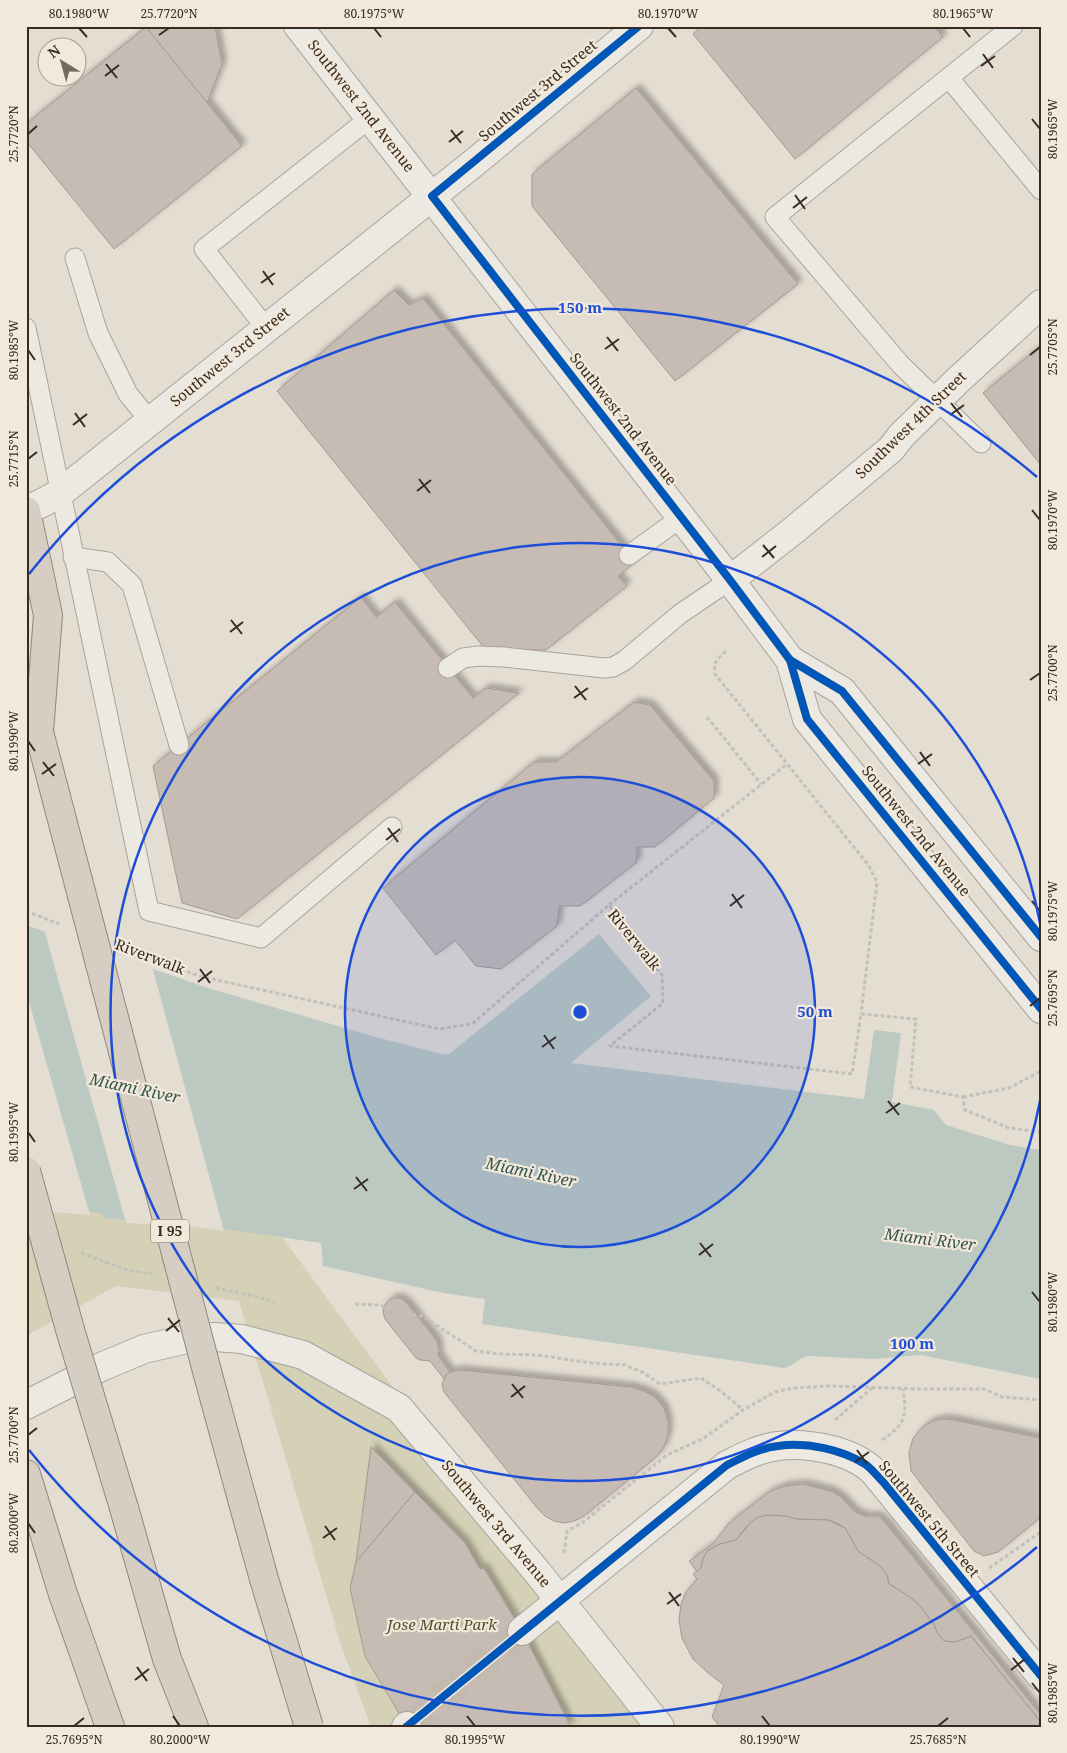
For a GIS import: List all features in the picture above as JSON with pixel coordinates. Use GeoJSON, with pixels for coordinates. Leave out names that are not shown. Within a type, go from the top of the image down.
{"type":"FeatureCollection","features":[{"type":"Feature","properties":{"kind":"highway"},"geometry":{"type":"LineString","coordinates":[[26,510],[48,615],[39,732]]}},
{"type":"Feature","properties":{"kind":"highway","name":"I 95"},"geometry":{"type":"LineString","coordinates":[[26,693],[39,732],[205,1365],[264,1579],[309,1727]]}},
{"type":"Feature","properties":{"kind":"highway"},"geometry":{"type":"LineString","coordinates":[[26,1171],[71,1333],[167,1659],[194,1727]]}},
{"type":"Feature","properties":{"kind":"highway"},"geometry":{"type":"LineString","coordinates":[[26,1474],[63,1594],[110,1727]]}},
{"type":"Feature","properties":{"kind":"street","name":"Southwest 2nd Avenue"},"geometry":{"type":"LineString","coordinates":[[298,26],[682,518],[790,660],[807,719],[1041,1009]]}},
{"type":"Feature","properties":{"kind":"street","name":"Southwest 3rd Street"},"geometry":{"type":"LineString","coordinates":[[26,510],[60,493],[432,196],[639,26]]}},
{"type":"Feature","properties":{"kind":"street","name":"Southwest 4th Street"},"geometry":{"type":"LineString","coordinates":[[730,580],[794,530],[891,449],[901,436],[937,400],[1041,304]]}},
{"type":"Feature","properties":{"kind":"street","name":"Southwest 2nd Avenue"},"geometry":{"type":"LineString","coordinates":[[790,660],[842,691],[1041,937]]}},
{"type":"Feature","properties":{"kind":"street","name":"Southwest 3rd Avenue"},"geometry":{"type":"LineString","coordinates":[[26,1405],[101,1367],[144,1349],[187,1339],[216,1337],[242,1339],[303,1355],[399,1408],[560,1601],[660,1727]]}},
{"type":"Feature","properties":{"kind":"street","name":"Southwest 5th Street"},"geometry":{"type":"LineString","coordinates":[[522,1632],[727,1465],[743,1457],[777,1446],[793,1445],[826,1448],[854,1458],[866,1465],[878,1477],[1041,1676]]}},
{"type":"Feature","properties":{"kind":"lane"},"geometry":{"type":"LineString","coordinates":[[981,443],[900,364],[775,217],[1013,26]]}},
{"type":"Feature","properties":{"kind":"lane"},"geometry":{"type":"LineString","coordinates":[[949,78],[1041,190]]}},
{"type":"Feature","properties":{"kind":"lane"},"geometry":{"type":"LineString","coordinates":[[266,328],[204,250],[370,118]]}},
{"type":"Feature","properties":{"kind":"lane"},"geometry":{"type":"LineString","coordinates":[[75,258],[98,333],[128,394],[150,421]]}},
{"type":"Feature","properties":{"kind":"lane"},"geometry":{"type":"LineString","coordinates":[[26,328],[148,911],[261,938],[392,827]]}},
{"type":"Feature","properties":{"kind":"lane"},"geometry":{"type":"LineString","coordinates":[[629,555],[682,518]]}},
{"type":"Feature","properties":{"kind":"lane"},"geometry":{"type":"LineString","coordinates":[[73,557],[108,562],[132,584],[179,745]]}},
{"type":"Feature","properties":{"kind":"lane"},"geometry":{"type":"LineString","coordinates":[[448,668],[463,658],[478,656],[604,668],[613,667],[624,661],[680,614],[730,580]]}},
{"type":"Feature","properties":{"kind":"path"},"geometry":{"type":"LineString","coordinates":[[726,651],[716,660],[714,666],[715,674],[869,866],[877,882],[861,1014],[916,1019],[910,1087],[963,1097],[1009,1088],[1039,1072]]}},
{"type":"Feature","properties":{"kind":"path"},"geometry":{"type":"LineString","coordinates":[[707,716],[761,784]]}},
{"type":"Feature","properties":{"kind":"path"},"geometry":{"type":"LineString","coordinates":[[608,905],[787,764]]}},
{"type":"Feature","properties":{"kind":"path"},"geometry":{"type":"LineString","coordinates":[[26,911],[62,925]]}},
{"type":"Feature","properties":{"kind":"path"},"geometry":{"type":"LineString","coordinates":[[963,1097],[966,1110],[1009,1128],[1041,1132]]}},
{"type":"Feature","properties":{"kind":"path"},"geometry":{"type":"LineString","coordinates":[[355,1304],[378,1305],[424,1317],[476,1351],[499,1354],[537,1354],[592,1363],[625,1365],[642,1372],[660,1384],[701,1378],[722,1392],[743,1410]]}},
{"type":"Feature","properties":{"kind":"path"},"geometry":{"type":"LineString","coordinates":[[832,1422],[873,1388]]}},
{"type":"Feature","properties":{"kind":"path"},"geometry":{"type":"LineString","coordinates":[[878,1443],[900,1425],[904,1417],[906,1408],[904,1389]]}},
{"type":"Feature","properties":{"kind":"path"},"geometry":{"type":"LineString","coordinates":[[985,1571],[1041,1532]]}},
{"type":"Feature","properties":{"kind":"green space","name":"Jose Marti Park"},"geometry":{"type":"Polygon","coordinates":[[[26,1208],[101,1213],[104,1218],[189,1224],[282,1237],[644,1727],[371,1727],[340,1642],[239,1301],[116,1286],[26,1336],[26,1208]]]}},
{"type":"Feature","properties":{"kind":"water","name":"Miami River"},"geometry":{"type":"Polygon","coordinates":[[[26,925],[205,987],[372,1036],[442,1054],[449,1054],[599,934],[651,996],[571,1063],[864,1099],[874,1030],[901,1033],[892,1102],[934,1110],[946,1125],[1010,1145],[1041,1150],[1041,1379],[921,1355],[873,1359],[809,1356],[784,1368],[482,1324],[485,1299],[443,1293],[323,1266],[321,1243],[189,1224],[104,1218],[100,1213],[26,1208],[26,925]]]}},
{"type":"Feature","properties":{"kind":"pier"},"geometry":{"type":"Polygon","coordinates":[[[44,929],[152,966],[224,1231],[189,1226],[126,1223],[44,929]]]}},
{"type":"Feature","properties":{"kind":"pier"},"geometry":{"type":"Polygon","coordinates":[[[26,989],[33,1016],[90,1215],[26,1210],[26,989]]]}},
{"type":"Feature","properties":{"kind":"building"},"geometry":{"type":"Polygon","coordinates":[[[144,26],[215,26],[222,64],[207,103],[144,26]]]}},
{"type":"Feature","properties":{"kind":"building"},"geometry":{"type":"Polygon","coordinates":[[[702,26],[934,26],[943,37],[795,159],[693,34],[702,26]]]}},
{"type":"Feature","properties":{"kind":"building"},"geometry":{"type":"Polygon","coordinates":[[[146,27],[242,146],[114,249],[26,141],[26,124],[71,88],[88,88],[88,74],[146,27]]]}},
{"type":"Feature","properties":{"kind":"building"},"geometry":{"type":"Polygon","coordinates":[[[636,88],[798,284],[675,381],[532,206],[532,174],[636,88]]]}},
{"type":"Feature","properties":{"kind":"building"},"geometry":{"type":"Polygon","coordinates":[[[394,290],[409,305],[423,298],[635,562],[618,576],[627,586],[546,650],[485,649],[277,391],[394,290]]]}},
{"type":"Feature","properties":{"kind":"building"},"geometry":{"type":"Polygon","coordinates":[[[1041,346],[1041,463],[1040,464],[983,393],[1041,346]]]}},
{"type":"Feature","properties":{"kind":"building"},"geometry":{"type":"Polygon","coordinates":[[[361,597],[376,617],[395,602],[473,698],[486,688],[519,693],[237,919],[182,903],[153,766],[361,597]]]}},
{"type":"Feature","properties":{"kind":"building"},"geometry":{"type":"Polygon","coordinates":[[[634,702],[650,705],[714,781],[714,798],[655,847],[637,847],[636,863],[580,906],[559,906],[557,926],[501,969],[476,966],[455,940],[436,955],[383,888],[534,762],[556,762],[634,702]]]}},
{"type":"Feature","properties":{"kind":"building"},"geometry":{"type":"Polygon","coordinates":[[[392,1298],[400,1298],[407,1303],[437,1341],[438,1355],[450,1372],[444,1379],[430,1361],[416,1358],[385,1319],[384,1305],[392,1298]]]}},
{"type":"Feature","properties":{"kind":"building"},"geometry":{"type":"Polygon","coordinates":[[[460,1370],[631,1387],[644,1391],[655,1397],[664,1408],[668,1421],[668,1434],[664,1447],[655,1458],[583,1517],[564,1523],[554,1521],[538,1509],[444,1392],[442,1384],[446,1375],[460,1370]]]}},
{"type":"Feature","properties":{"kind":"building"},"geometry":{"type":"Polygon","coordinates":[[[943,1419],[1041,1438],[1041,1517],[998,1552],[984,1556],[974,1551],[911,1471],[909,1453],[913,1438],[925,1425],[943,1419]]]}},
{"type":"Feature","properties":{"kind":"building"},"geometry":{"type":"Polygon","coordinates":[[[371,1447],[415,1492],[356,1562],[371,1447]]]}},
{"type":"Feature","properties":{"kind":"building"},"geometry":{"type":"Polygon","coordinates":[[[803,1484],[831,1491],[841,1497],[855,1512],[865,1516],[878,1516],[884,1521],[1041,1715],[1041,1722],[971,1636],[956,1642],[944,1641],[920,1606],[910,1597],[889,1584],[887,1575],[881,1567],[858,1551],[845,1528],[837,1523],[828,1520],[796,1519],[776,1515],[759,1517],[745,1528],[736,1540],[720,1544],[707,1551],[701,1568],[697,1572],[689,1561],[713,1544],[729,1523],[769,1492],[784,1486],[803,1484]]]}},
{"type":"Feature","properties":{"kind":"building"},"geometry":{"type":"Polygon","coordinates":[[[415,1492],[465,1543],[480,1569],[484,1568],[522,1631],[571,1727],[407,1727],[365,1656],[350,1588],[356,1562],[415,1492]]]}},
{"type":"Feature","properties":{"kind":"building"},"geometry":{"type":"Polygon","coordinates":[[[767,1515],[786,1516],[796,1519],[828,1520],[845,1528],[858,1551],[881,1567],[887,1575],[889,1584],[910,1597],[920,1606],[944,1641],[956,1642],[971,1636],[1041,1722],[1041,1727],[720,1727],[712,1717],[724,1685],[693,1659],[682,1638],[679,1620],[681,1604],[686,1592],[697,1579],[693,1574],[701,1568],[707,1551],[720,1544],[736,1540],[752,1521],[767,1515]]]}},
{"type":"Feature","properties":{"kind":"tunnel"},"geometry":{"type":"LineString","coordinates":[[407,1726],[522,1631]]}},
{"type":"Feature","properties":{"kind":"cycle path"},"geometry":{"type":"LineString","coordinates":[[639,26],[432,196],[790,660],[807,719],[1041,1009]]}},
{"type":"Feature","properties":{"kind":"cycle path"},"geometry":{"type":"LineString","coordinates":[[790,660],[842,691],[1041,937]]}},
{"type":"Feature","properties":{"kind":"cycle path"},"geometry":{"type":"LineString","coordinates":[[406,1727],[727,1465],[758,1451],[789,1445],[812,1446],[845,1454],[870,1468],[1041,1676]]}}]}
